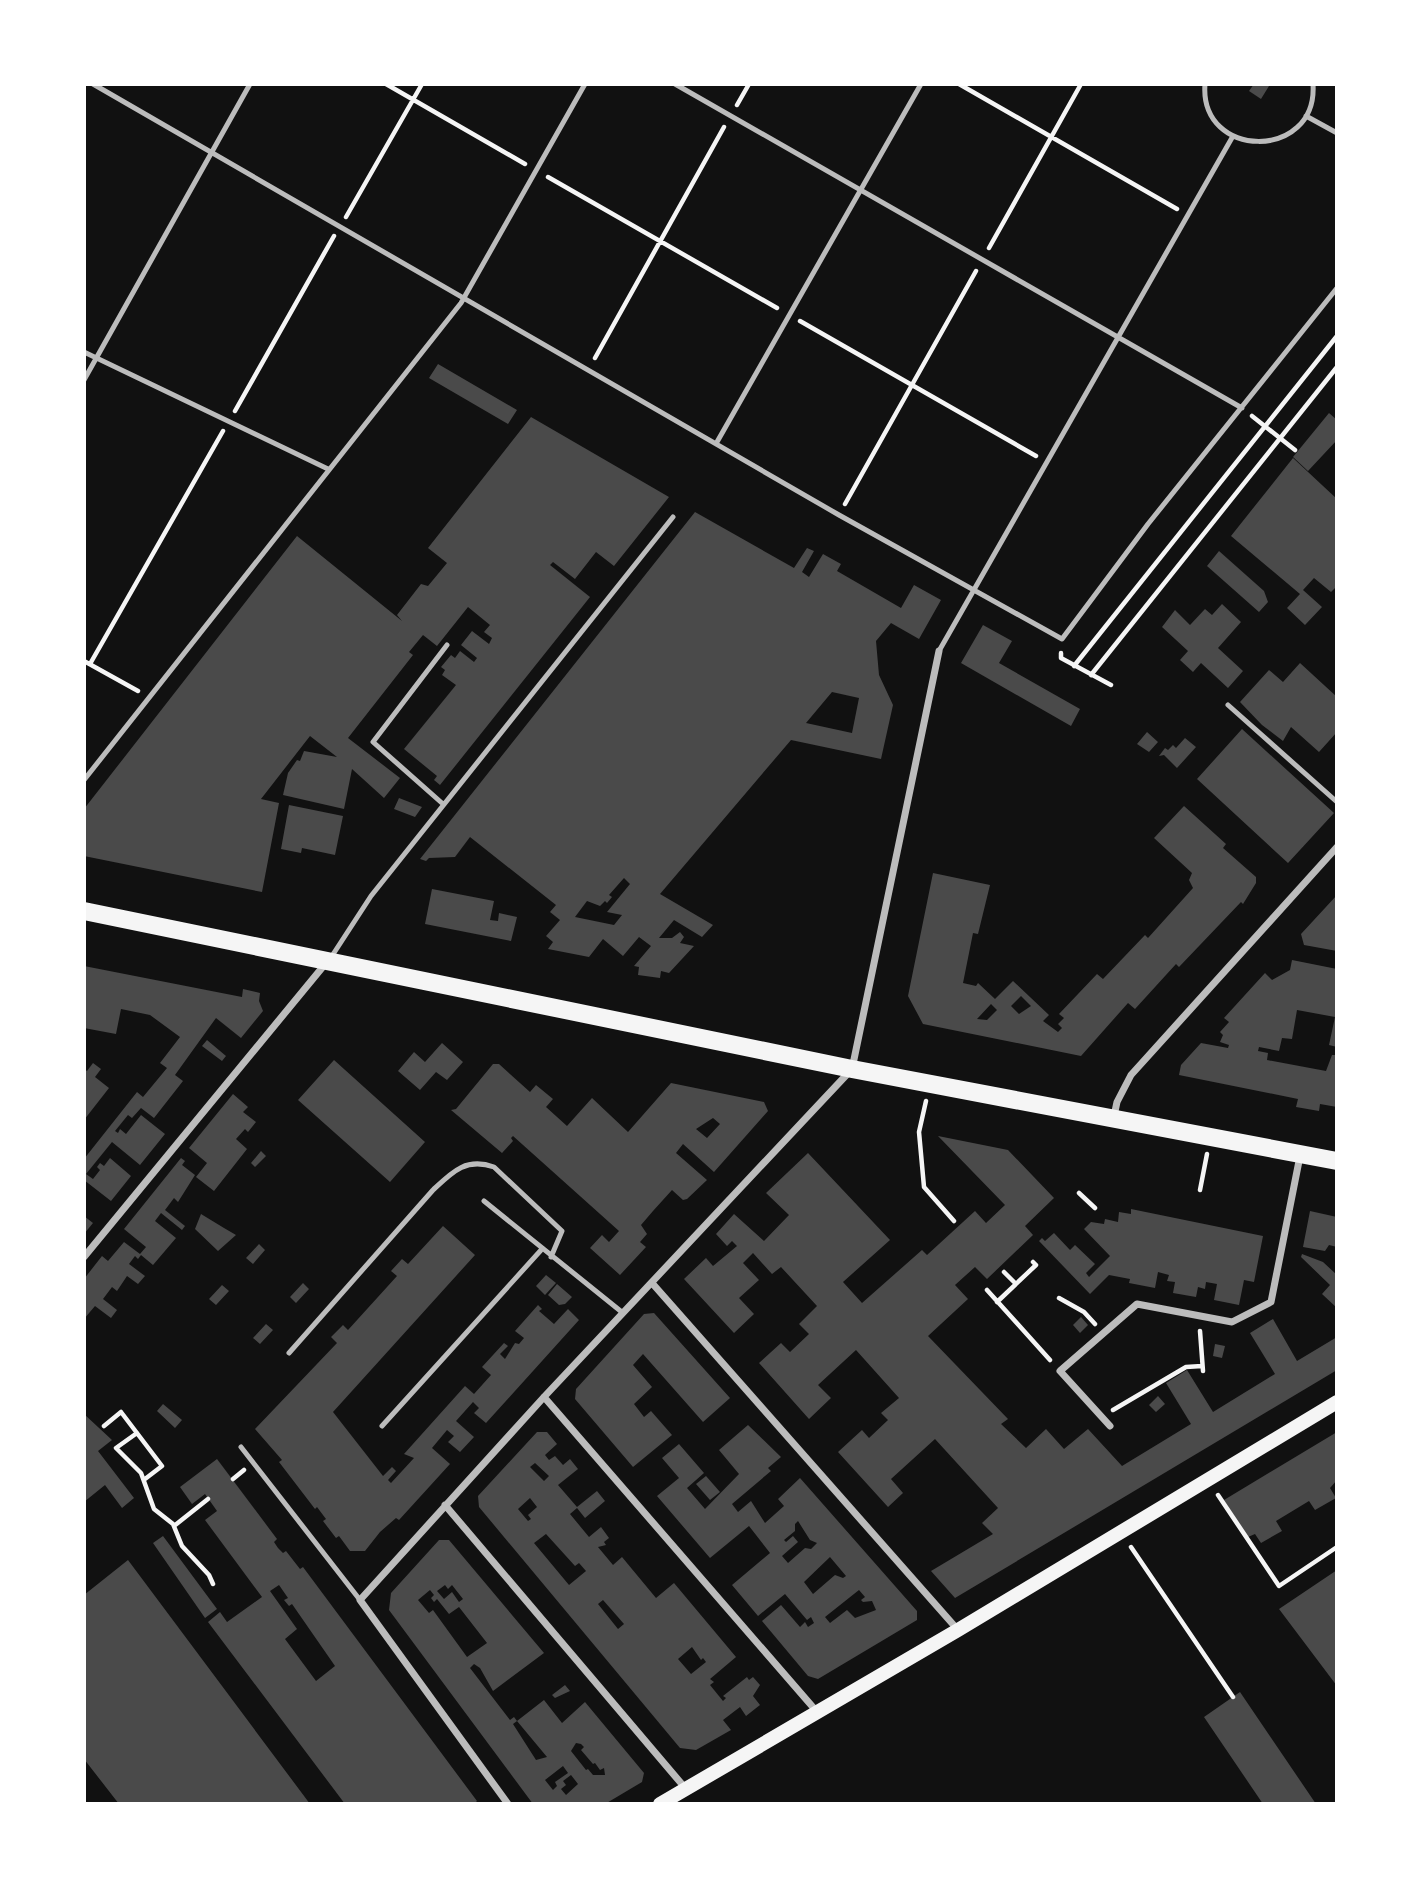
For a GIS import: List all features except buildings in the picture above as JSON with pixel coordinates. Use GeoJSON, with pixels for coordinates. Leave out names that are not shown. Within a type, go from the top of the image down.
{"type":"FeatureCollection","features":[{"type":"Feature","properties":{"kind":"main road"},"geometry":{"type":"LineString","coordinates":[[84,911],[330,959],[852,1069],[1113,1121],[1337,1161]]}},
{"type":"Feature","properties":{"kind":"main road"},"geometry":{"type":"LineString","coordinates":[[660,1804],[958,1630],[1337,1402]]}},
{"type":"Feature","properties":{"kind":"street"},"geometry":{"type":"LineString","coordinates":[[509,1804],[360,1600],[544,1397],[852,1069],[939,650]]}},
{"type":"Feature","properties":{"kind":"street"},"geometry":{"type":"LineString","coordinates":[[1113,1121],[1117,1102],[1131,1075],[1335,851]]}},
{"type":"Feature","properties":{"kind":"street"},"geometry":{"type":"LineString","coordinates":[[84,1257],[294,998],[330,959]]}},
{"type":"Feature","properties":{"kind":"street"},"geometry":{"type":"LineString","coordinates":[[1110,1426],[1060,1371],[1137,1304],[1231,1322],[1271,1302],[1300,1155]]}},
{"type":"Feature","properties":{"kind":"street"},"geometry":{"type":"LineString","coordinates":[[652,1283],[958,1630]]}},
{"type":"Feature","properties":{"kind":"street"},"geometry":{"type":"LineString","coordinates":[[544,1397],[818,1713]]}},
{"type":"Feature","properties":{"kind":"street"},"geometry":{"type":"LineString","coordinates":[[445,1506],[687,1789]]}},
{"type":"Feature","properties":{"kind":"lane"},"geometry":{"type":"LineString","coordinates":[[93,84],[718,442],[839,515],[1062,639],[1148,524],[1337,288]]}},
{"type":"Feature","properties":{"kind":"lane"},"geometry":{"type":"LineString","coordinates":[[84,380],[250,84]]}},
{"type":"Feature","properties":{"kind":"lane"},"geometry":{"type":"LineString","coordinates":[[84,780],[464,297],[585,84]]}},
{"type":"Feature","properties":{"kind":"lane"},"geometry":{"type":"LineString","coordinates":[[675,84],[1242,408]]}},
{"type":"Feature","properties":{"kind":"lane"},"geometry":{"type":"LineString","coordinates":[[718,442],[921,84]]}},
{"type":"Feature","properties":{"kind":"lane"},"geometry":{"type":"LineString","coordinates":[[1205,84],[1207,104],[1213,117],[1233,136],[1260,143],[1287,135],[1306,116],[1312,102],[1314,84]]}},
{"type":"Feature","properties":{"kind":"lane"},"geometry":{"type":"LineString","coordinates":[[1306,116],[1337,133]]}},
{"type":"Feature","properties":{"kind":"lane"},"geometry":{"type":"LineString","coordinates":[[939,650],[1233,136]]}},
{"type":"Feature","properties":{"kind":"lane"},"geometry":{"type":"LineString","coordinates":[[84,352],[328,468]]}},
{"type":"Feature","properties":{"kind":"lane"},"geometry":{"type":"LineString","coordinates":[[330,959],[371,895],[673,517]]}},
{"type":"Feature","properties":{"kind":"lane"},"geometry":{"type":"LineString","coordinates":[[443,804],[373,742],[447,645]]}},
{"type":"Feature","properties":{"kind":"lane"},"geometry":{"type":"LineString","coordinates":[[1228,705],[1337,802]]}},
{"type":"Feature","properties":{"kind":"lane"},"geometry":{"type":"LineString","coordinates":[[289,1353],[433,1190],[458,1167],[482,1163],[494,1167],[562,1231],[551,1257]]}},
{"type":"Feature","properties":{"kind":"lane"},"geometry":{"type":"LineString","coordinates":[[484,1201],[624,1313]]}},
{"type":"Feature","properties":{"kind":"lane"},"geometry":{"type":"LineString","coordinates":[[382,1426],[542,1250]]}},
{"type":"Feature","properties":{"kind":"lane"},"geometry":{"type":"LineString","coordinates":[[241,1447],[360,1600]]}},
{"type":"Feature","properties":{"kind":"path"},"geometry":{"type":"LineString","coordinates":[[386,84],[1047,462]]}},
{"type":"Feature","properties":{"kind":"path"},"geometry":{"type":"LineString","coordinates":[[90,664],[422,84]]}},
{"type":"Feature","properties":{"kind":"path"},"geometry":{"type":"LineString","coordinates":[[588,369],[749,84]]}},
{"type":"Feature","properties":{"kind":"path"},"geometry":{"type":"LineString","coordinates":[[959,84],[1189,215]]}},
{"type":"Feature","properties":{"kind":"path"},"geometry":{"type":"LineString","coordinates":[[839,515],[1082,84]]}},
{"type":"Feature","properties":{"kind":"path"},"geometry":{"type":"LineString","coordinates":[[1074,666],[1337,336]]}},
{"type":"Feature","properties":{"kind":"path"},"geometry":{"type":"LineString","coordinates":[[1091,675],[1337,367]]}},
{"type":"Feature","properties":{"kind":"path"},"geometry":{"type":"LineString","coordinates":[[1242,408],[1296,450]]}},
{"type":"Feature","properties":{"kind":"path"},"geometry":{"type":"LineString","coordinates":[[1062,639],[1061,658],[1111,685]]}},
{"type":"Feature","properties":{"kind":"path"},"geometry":{"type":"LineString","coordinates":[[84,661],[150,698]]}},
{"type":"Feature","properties":{"kind":"path"},"geometry":{"type":"LineString","coordinates":[[929,1084],[919,1132],[924,1187],[954,1221]]}},
{"type":"Feature","properties":{"kind":"path"},"geometry":{"type":"LineString","coordinates":[[1200,1190],[1210,1139]]}},
{"type":"Feature","properties":{"kind":"path"},"geometry":{"type":"LineString","coordinates":[[1079,1193],[1095,1209]]}},
{"type":"Feature","properties":{"kind":"path"},"geometry":{"type":"LineString","coordinates":[[997,1302],[1036,1265],[1033,1262]]}},
{"type":"Feature","properties":{"kind":"path"},"geometry":{"type":"LineString","coordinates":[[1004,1272],[1016,1284]]}},
{"type":"Feature","properties":{"kind":"path"},"geometry":{"type":"LineString","coordinates":[[986,1290],[1060,1371]]}},
{"type":"Feature","properties":{"kind":"path"},"geometry":{"type":"LineString","coordinates":[[1059,1298],[1084,1312],[1104,1333]]}},
{"type":"Feature","properties":{"kind":"path"},"geometry":{"type":"LineString","coordinates":[[1102,1417],[1186,1367],[1202,1368],[1199,1316]]}},
{"type":"Feature","properties":{"kind":"path"},"geometry":{"type":"LineString","coordinates":[[104,1426],[121,1412],[162,1466],[145,1479]]}},
{"type":"Feature","properties":{"kind":"path"},"geometry":{"type":"LineString","coordinates":[[137,1433],[116,1448],[145,1479],[154,1509],[174,1526],[182,1545],[209,1575],[213,1584]]}},
{"type":"Feature","properties":{"kind":"path"},"geometry":{"type":"LineString","coordinates":[[1208,1479],[1279,1586],[1337,1547]]}},
{"type":"Feature","properties":{"kind":"path"},"geometry":{"type":"LineString","coordinates":[[174,1526],[208,1499]]}},
{"type":"Feature","properties":{"kind":"path"},"geometry":{"type":"LineString","coordinates":[[1121,1531],[1233,1697]]}}]}
